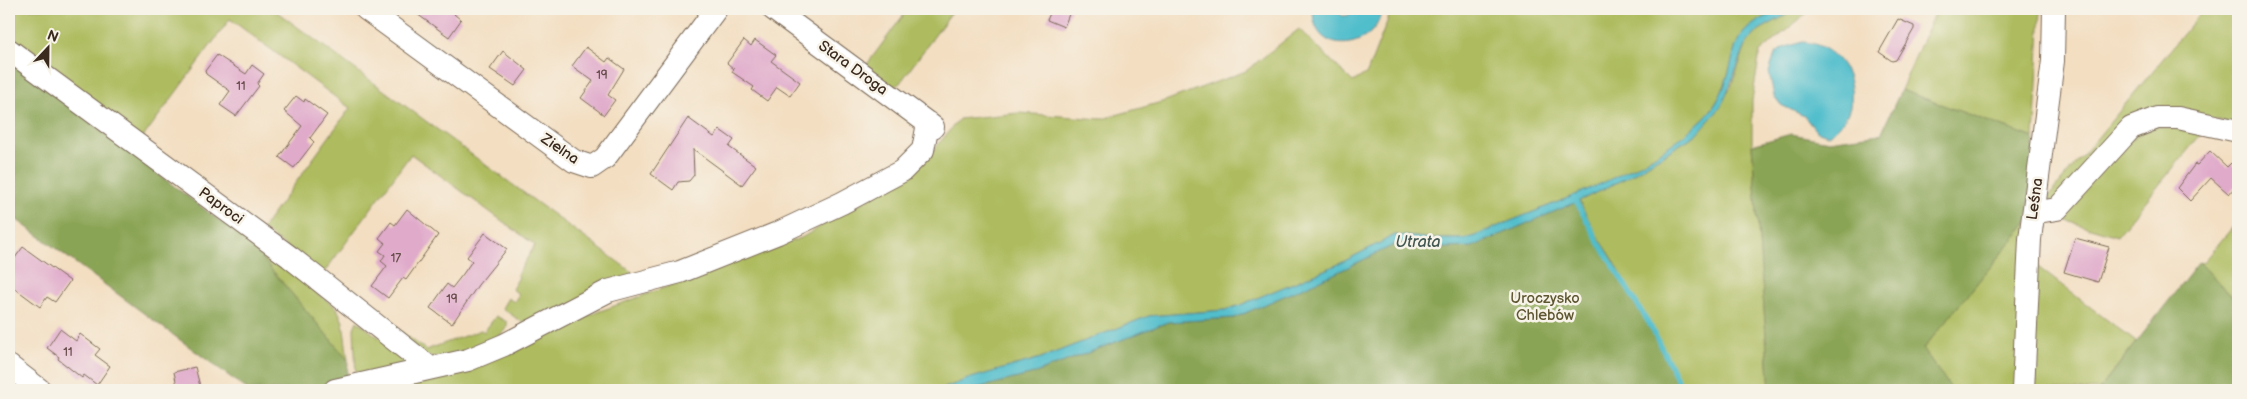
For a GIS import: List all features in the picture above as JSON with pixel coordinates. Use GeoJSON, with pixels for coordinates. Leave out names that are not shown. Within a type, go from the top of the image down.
{"type":"FeatureCollection","features":[{"type":"Feature","properties":{"kind":"street","name":"Zielna"},"geometry":{"type":"LineString","coordinates":[[366,9],[574,162],[592,167],[605,158],[716,9]]}},
{"type":"Feature","properties":{"kind":"street","name":"Stara Droga"},"geometry":{"type":"LineString","coordinates":[[429,367],[468,360],[519,337],[608,291],[680,272],[778,232],[842,203],[885,181],[911,164],[925,146],[930,125],[772,9]]}},
{"type":"Feature","properties":{"kind":"street","name":"Leśna"},"geometry":{"type":"LineString","coordinates":[[2023,390],[2030,239],[2053,61],[2054,9]]}},
{"type":"Feature","properties":{"kind":"street","name":"Paproci"},"geometry":{"type":"LineString","coordinates":[[9,50],[290,257],[429,367]]}},
{"type":"Feature","properties":{"kind":"street"},"geometry":{"type":"LineString","coordinates":[[2034,209],[2044,211],[2057,209],[2131,128],[2157,118],[2178,118],[2238,131]]}},
{"type":"Feature","properties":{"kind":"street"},"geometry":{"type":"LineString","coordinates":[[9,366],[40,390]]}},
{"type":"Feature","properties":{"kind":"street"},"geometry":{"type":"LineString","coordinates":[[335,390],[429,367]]}},
{"type":"Feature","properties":{"kind":"green space"},"geometry":{"type":"Polygon","coordinates":[[[9,9],[273,9],[640,278],[523,323],[502,308],[508,298],[514,302],[519,294],[512,289],[519,277],[517,275],[535,245],[411,154],[323,274],[262,229],[350,108],[230,19],[141,140],[9,43],[9,9]]]}},
{"type":"Feature","properties":{"kind":"green space"},"geometry":{"type":"Polygon","coordinates":[[[908,9],[954,9],[900,83],[893,87],[865,67],[908,9]]]}},
{"type":"Feature","properties":{"kind":"green space"},"geometry":{"type":"Polygon","coordinates":[[[1392,9],[1782,9],[1754,24],[1741,36],[1721,93],[1714,106],[1704,118],[1680,139],[1653,157],[1595,186],[1465,239],[1434,239],[1395,235],[1339,264],[1238,306],[1225,310],[1149,316],[1041,358],[968,379],[940,390],[355,390],[526,338],[801,238],[875,195],[922,164],[959,119],[1019,113],[1102,119],[1165,101],[1246,71],[1299,29],[1353,82],[1367,73],[1392,9]]]}},
{"type":"Feature","properties":{"kind":"green space"},"geometry":{"type":"Polygon","coordinates":[[[1797,9],[1812,9],[1760,52],[1752,101],[1752,145],[1770,390],[1682,390],[1613,259],[1595,232],[1579,201],[1624,179],[1697,134],[1731,87],[1747,43],[1759,30],[1797,9]]]}},
{"type":"Feature","properties":{"kind":"green space"},"geometry":{"type":"Polygon","coordinates":[[[1936,9],[2041,9],[2034,138],[1901,90],[1936,9]]]}},
{"type":"Feature","properties":{"kind":"green space"},"geometry":{"type":"Polygon","coordinates":[[[2204,9],[2238,9],[2238,124],[2168,111],[2061,197],[2041,206],[2204,9]]]}},
{"type":"Feature","properties":{"kind":"green space"},"geometry":{"type":"Polygon","coordinates":[[[9,61],[249,243],[348,360],[347,380],[305,390],[248,390],[9,214],[9,61]]]}},
{"type":"Feature","properties":{"kind":"green space"},"geometry":{"type":"Polygon","coordinates":[[[1901,90],[2034,138],[2028,221],[1923,349],[1952,390],[1770,390],[1752,145],[1791,134],[1829,141],[1881,134],[1901,90]]]}},
{"type":"Feature","properties":{"kind":"green space"},"geometry":{"type":"Polygon","coordinates":[[[2154,126],[2202,133],[2117,236],[2057,218],[2125,143],[2154,126]]]}},
{"type":"Feature","properties":{"kind":"green space","name":"Uroczysko Chlebów"},"geometry":{"type":"Polygon","coordinates":[[[1579,201],[1595,232],[1613,259],[1682,390],[969,390],[1030,375],[1168,322],[1234,318],[1396,244],[1443,248],[1472,247],[1579,201]]]}},
{"type":"Feature","properties":{"kind":"green space"},"geometry":{"type":"Polygon","coordinates":[[[2028,221],[2018,390],[1952,390],[1923,349],[2028,221]]]}},
{"type":"Feature","properties":{"kind":"green space"},"geometry":{"type":"Polygon","coordinates":[[[2238,221],[2238,303],[2199,262],[2202,263],[2238,221]]]}},
{"type":"Feature","properties":{"kind":"green space"},"geometry":{"type":"Polygon","coordinates":[[[249,243],[337,308],[343,322],[348,360],[249,243]]]}},
{"type":"Feature","properties":{"kind":"green space"},"geometry":{"type":"Polygon","coordinates":[[[2199,262],[2238,303],[2238,390],[2099,390],[2199,262]]]}},
{"type":"Feature","properties":{"kind":"green space"},"geometry":{"type":"Polygon","coordinates":[[[2034,264],[2136,342],[2099,390],[2029,390],[2034,264]]]}},
{"type":"Feature","properties":{"kind":"green space"},"geometry":{"type":"Polygon","coordinates":[[[496,316],[507,322],[507,327],[503,332],[474,351],[454,357],[426,357],[388,322],[426,350],[481,330],[484,332],[496,316]]]}},
{"type":"Feature","properties":{"kind":"green space"},"geometry":{"type":"Polygon","coordinates":[[[357,321],[417,366],[356,379],[354,328],[357,321]]]}},
{"type":"Feature","properties":{"kind":"water"},"geometry":{"type":"Polygon","coordinates":[[[1313,9],[1337,9],[1343,16],[1349,15],[1353,9],[1381,9],[1378,22],[1370,33],[1359,40],[1347,44],[1334,43],[1323,37],[1316,26],[1313,9]]]}},
{"type":"Feature","properties":{"kind":"water","name":"Utrata"},"geometry":{"type":"Polygon","coordinates":[[[1782,9],[1797,9],[1759,30],[1747,43],[1721,107],[1697,134],[1624,179],[1579,201],[1472,247],[1443,248],[1396,244],[1234,318],[1168,322],[1030,375],[969,390],[940,390],[968,379],[1041,358],[1149,316],[1225,310],[1238,306],[1339,264],[1395,235],[1434,239],[1465,239],[1595,186],[1653,157],[1680,139],[1704,118],[1714,106],[1721,93],[1741,36],[1754,24],[1782,9]]]}},
{"type":"Feature","properties":{"kind":"water"},"geometry":{"type":"Polygon","coordinates":[[[1802,42],[1818,45],[1832,54],[1842,65],[1849,79],[1852,94],[1849,109],[1841,123],[1828,135],[1816,131],[1804,116],[1781,105],[1774,96],[1769,72],[1775,54],[1783,48],[1802,42]]]}},
{"type":"Feature","properties":{"kind":"building"},"geometry":{"type":"Polygon","coordinates":[[[410,9],[459,9],[454,14],[461,20],[449,37],[410,9]]]}},
{"type":"Feature","properties":{"kind":"building"},"geometry":{"type":"Polygon","coordinates":[[[1052,9],[1071,9],[1064,27],[1047,20],[1052,9]]]}},
{"type":"Feature","properties":{"kind":"building"},"geometry":{"type":"Polygon","coordinates":[[[1898,19],[1914,26],[1914,29],[1896,60],[1892,61],[1879,52],[1898,19]]]}},
{"type":"Feature","properties":{"kind":"building"},"geometry":{"type":"Polygon","coordinates":[[[744,40],[751,46],[755,40],[776,55],[771,61],[800,82],[790,96],[777,87],[767,101],[752,90],[754,87],[732,72],[734,69],[727,63],[744,40]]]}},
{"type":"Feature","properties":{"kind":"building"},"geometry":{"type":"Polygon","coordinates":[[[586,47],[606,62],[609,58],[624,69],[608,95],[615,100],[604,115],[581,98],[593,81],[572,66],[586,47]]]}},
{"type":"Feature","properties":{"kind":"building"},"geometry":{"type":"Polygon","coordinates":[[[503,51],[527,70],[515,86],[490,69],[503,51]]]}},
{"type":"Feature","properties":{"kind":"building"},"geometry":{"type":"Polygon","coordinates":[[[217,55],[246,74],[252,65],[264,74],[257,84],[259,86],[236,116],[220,105],[230,91],[206,74],[205,71],[217,55]]]}},
{"type":"Feature","properties":{"kind":"building"},"geometry":{"type":"Polygon","coordinates":[[[296,96],[304,102],[305,99],[327,115],[310,138],[314,142],[294,168],[279,157],[302,126],[284,111],[296,96]]]}},
{"type":"Feature","properties":{"kind":"building"},"geometry":{"type":"Polygon","coordinates":[[[688,118],[714,137],[720,130],[734,140],[729,147],[756,166],[742,185],[693,149],[694,175],[689,181],[678,182],[673,190],[651,174],[688,118]]]}},
{"type":"Feature","properties":{"kind":"building"},"geometry":{"type":"Polygon","coordinates":[[[2210,151],[2227,167],[2231,163],[2238,170],[2238,183],[2229,194],[2211,178],[2190,201],[2177,188],[2195,164],[2197,165],[2210,151]]]}},
{"type":"Feature","properties":{"kind":"building"},"geometry":{"type":"Polygon","coordinates":[[[407,209],[438,235],[406,280],[403,278],[388,298],[372,286],[387,266],[381,261],[385,255],[379,251],[385,243],[379,238],[391,222],[395,225],[407,209]]]}},
{"type":"Feature","properties":{"kind":"building"},"geometry":{"type":"Polygon","coordinates":[[[485,233],[507,249],[478,285],[452,324],[430,308],[447,284],[452,288],[463,274],[472,261],[467,257],[485,233]]]}},
{"type":"Feature","properties":{"kind":"building"},"geometry":{"type":"Polygon","coordinates":[[[2075,238],[2109,247],[2098,282],[2064,272],[2075,238]]]}},
{"type":"Feature","properties":{"kind":"building"},"geometry":{"type":"Polygon","coordinates":[[[23,247],[70,281],[55,302],[47,297],[40,307],[9,284],[9,266],[23,247]]]}},
{"type":"Feature","properties":{"kind":"building"},"geometry":{"type":"Polygon","coordinates":[[[60,329],[76,341],[80,334],[100,349],[95,355],[110,366],[97,385],[84,375],[82,378],[47,348],[60,329]]]}},
{"type":"Feature","properties":{"kind":"building"},"geometry":{"type":"Polygon","coordinates":[[[195,367],[201,390],[178,390],[174,372],[195,367]]]}},
{"type":"Feature","properties":{"kind":"waterway"},"geometry":{"type":"LineString","coordinates":[[1574,198],[1650,325],[1683,390]]}}]}
